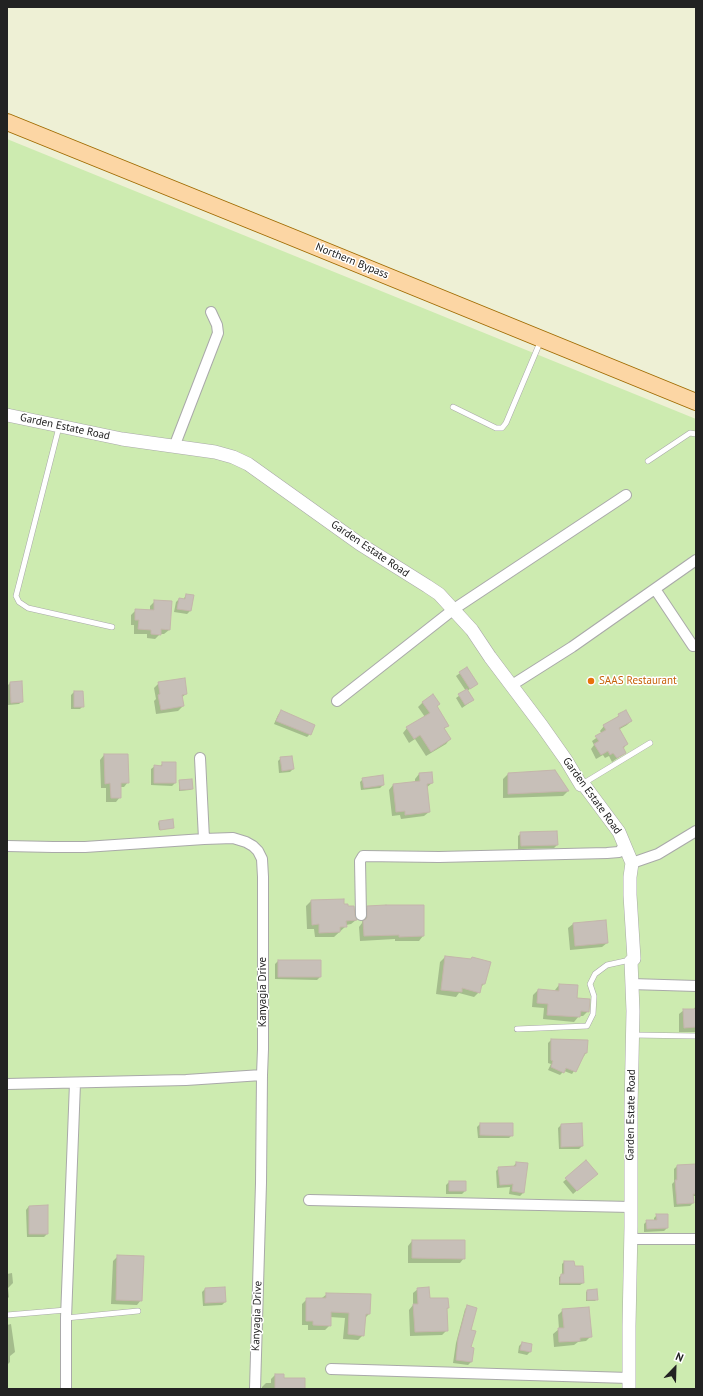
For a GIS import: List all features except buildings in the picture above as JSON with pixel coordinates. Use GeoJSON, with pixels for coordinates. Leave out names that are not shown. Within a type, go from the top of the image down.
{"type":"FeatureCollection","features":[{"type":"Feature","properties":{"kind":"main road","name":"Northern Bypass"},"geometry":{"type":"LineString","coordinates":[[7,122],[696,402]]}},
{"type":"Feature","properties":{"kind":"street"},"geometry":{"type":"LineString","coordinates":[[174,447],[218,333],[217,325],[211,312]]}},
{"type":"Feature","properties":{"kind":"street","name":"Garden Estate Road"},"geometry":{"type":"LineString","coordinates":[[7,415],[174,447],[215,452],[234,457],[248,464],[360,544],[439,594],[472,630],[490,657],[566,760],[581,785],[584,786],[619,832],[632,863],[630,895],[634,959],[631,961],[633,1011],[629,1383]]}},
{"type":"Feature","properties":{"kind":"street"},"geometry":{"type":"LineString","coordinates":[[337,701],[454,609],[626,495]]}},
{"type":"Feature","properties":{"kind":"street"},"geometry":{"type":"LineString","coordinates":[[512,685],[572,647],[696,560]]}},
{"type":"Feature","properties":{"kind":"street"},"geometry":{"type":"LineString","coordinates":[[654,589],[694,646]]}},
{"type":"Feature","properties":{"kind":"street"},"geometry":{"type":"LineString","coordinates":[[200,758],[204,839]]}},
{"type":"Feature","properties":{"kind":"street"},"geometry":{"type":"LineString","coordinates":[[632,863],[658,854],[696,831]]}},
{"type":"Feature","properties":{"kind":"street","name":"Kanyagia Drive"},"geometry":{"type":"LineString","coordinates":[[7,846],[85,847],[233,838],[253,846],[262,860],[264,877],[264,1049],[262,1076],[261,1183],[254,1389]]}},
{"type":"Feature","properties":{"kind":"street","name":"Garden Estate Road"},"geometry":{"type":"LineString","coordinates":[[361,915],[360,861],[363,856],[412,857],[607,854],[619,852],[625,845]]}},
{"type":"Feature","properties":{"kind":"street"},"geometry":{"type":"LineString","coordinates":[[631,984],[696,986]]}},
{"type":"Feature","properties":{"kind":"street"},"geometry":{"type":"LineString","coordinates":[[7,1084],[179,1080],[262,1076]]}},
{"type":"Feature","properties":{"kind":"street"},"geometry":{"type":"LineString","coordinates":[[66,1389],[66,1314],[75,1083]]}},
{"type":"Feature","properties":{"kind":"street"},"geometry":{"type":"LineString","coordinates":[[309,1200],[631,1207]]}},
{"type":"Feature","properties":{"kind":"street"},"geometry":{"type":"LineString","coordinates":[[631,1239],[696,1239]]}},
{"type":"Feature","properties":{"kind":"street"},"geometry":{"type":"LineString","coordinates":[[331,1369],[629,1383]]}},
{"type":"Feature","properties":{"kind":"lane"},"geometry":{"type":"LineString","coordinates":[[453,407],[496,428],[502,428],[506,423],[541,339]]}},
{"type":"Feature","properties":{"kind":"lane"},"geometry":{"type":"LineString","coordinates":[[59,426],[16,596],[19,602],[28,608],[112,627]]}},
{"type":"Feature","properties":{"kind":"lane"},"geometry":{"type":"LineString","coordinates":[[648,461],[690,433],[696,434]]}},
{"type":"Feature","properties":{"kind":"lane"},"geometry":{"type":"LineString","coordinates":[[581,785],[650,743]]}},
{"type":"Feature","properties":{"kind":"lane"},"geometry":{"type":"LineString","coordinates":[[517,1029],[587,1026],[593,1014],[594,996],[590,984],[595,974],[607,965],[634,959]]}},
{"type":"Feature","properties":{"kind":"lane"},"geometry":{"type":"LineString","coordinates":[[632,1035],[696,1036]]}},
{"type":"Feature","properties":{"kind":"lane"},"geometry":{"type":"LineString","coordinates":[[7,1315],[138,1311]]}},
{"type":"Feature","properties":{"kind":"green space"},"geometry":{"type":"Polygon","coordinates":[[[7,7],[696,7],[696,469],[7,188],[7,7]]]}},
{"type":"Feature","properties":{"kind":"green space"},"geometry":{"type":"Polygon","coordinates":[[[7,139],[696,419],[696,1389],[7,1389],[7,139]]]}},
{"type":"Feature","properties":{"kind":"place","name":"SAAS Restaurant"},"geometry":{"type":"Point","coordinates":[591,681]}}]}
